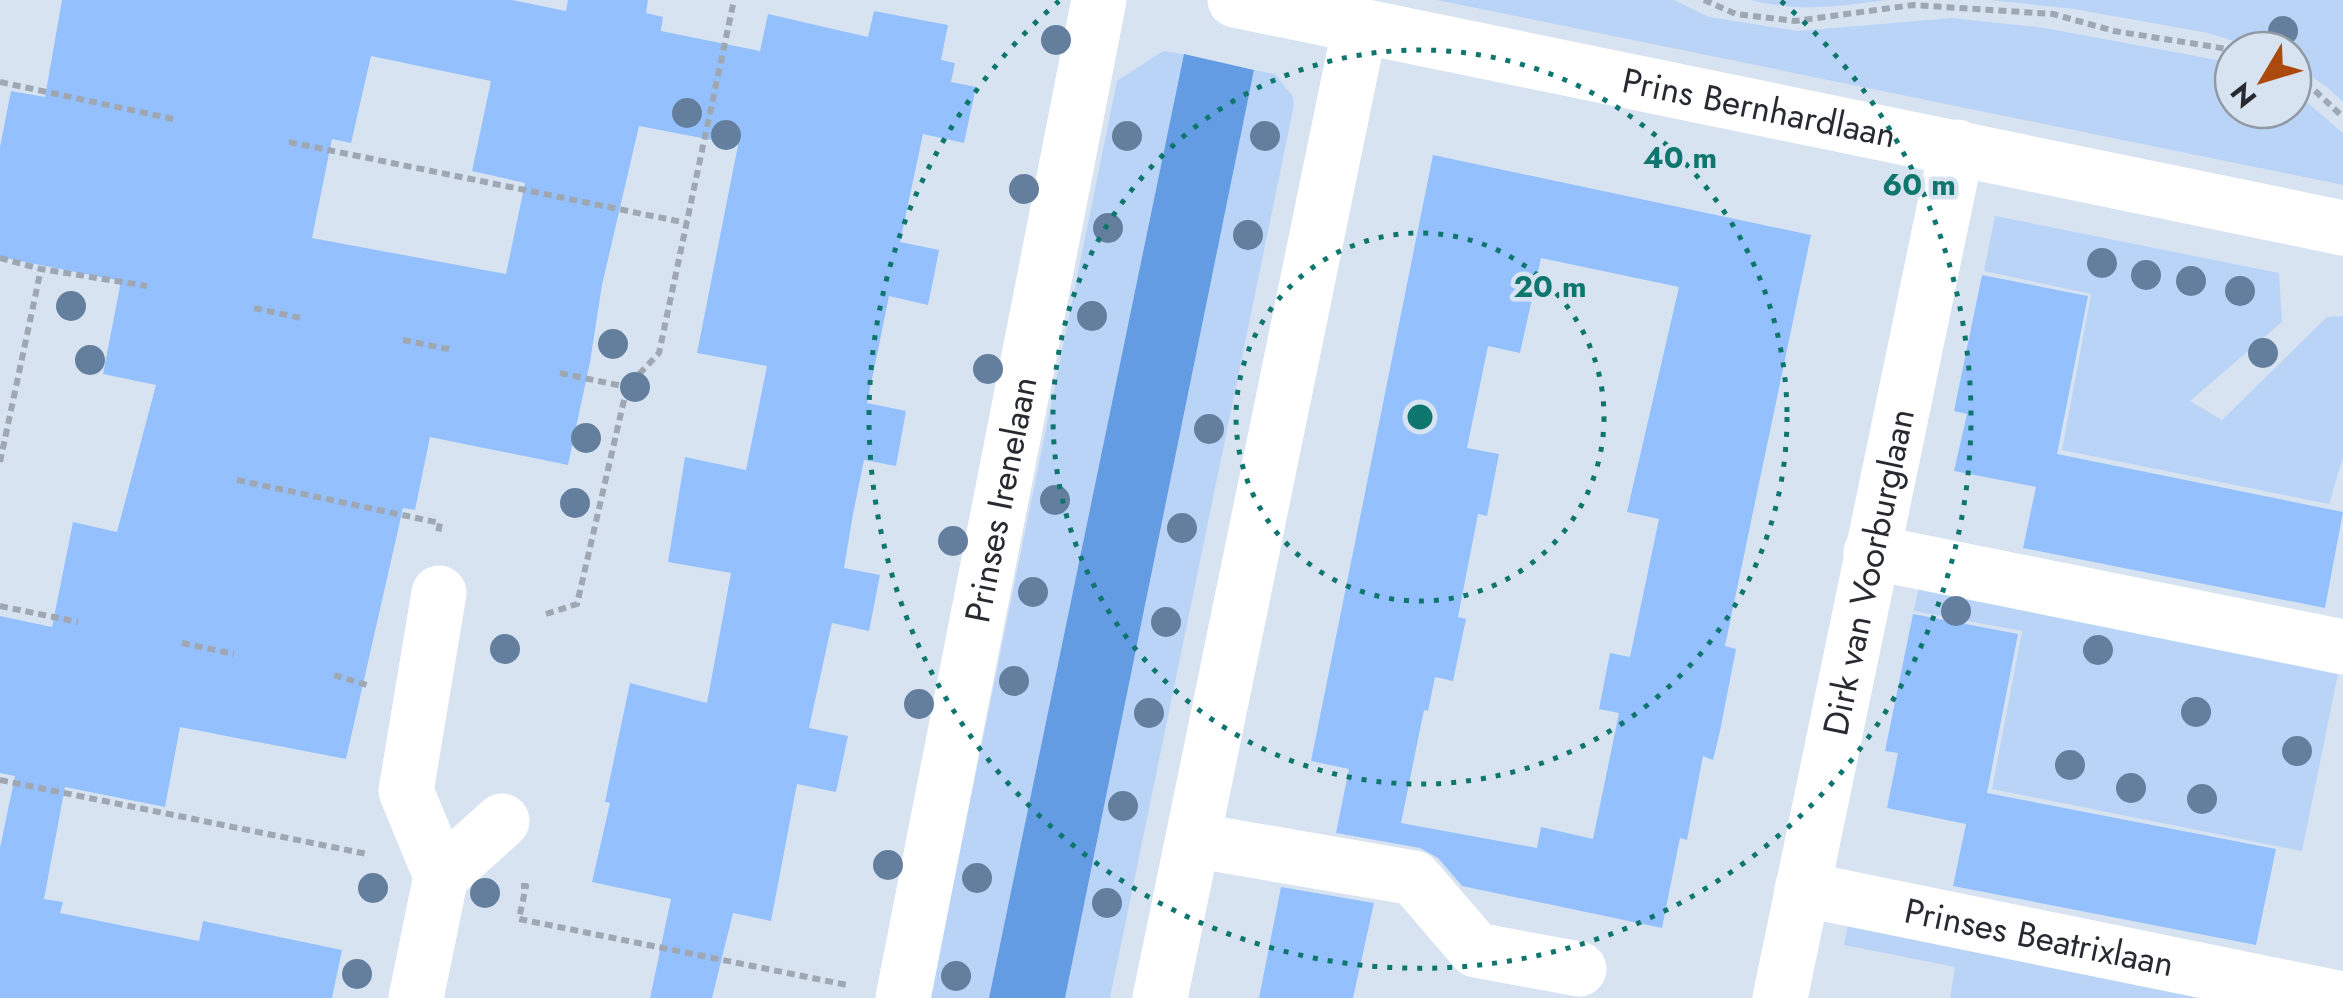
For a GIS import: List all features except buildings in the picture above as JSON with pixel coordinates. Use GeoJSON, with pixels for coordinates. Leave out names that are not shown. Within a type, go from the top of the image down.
{"type":"FeatureCollection","features":[{"type":"Feature","properties":{"kind":"street","name":"Prinses Irenelaan"},"geometry":{"type":"LineString","coordinates":[[880,993],[1099,0]]}},
{"type":"Feature","properties":{"kind":"street","name":"Prins Bernhardlaan"},"geometry":{"type":"LineString","coordinates":[[1235,0],[2343,228]]}},
{"type":"Feature","properties":{"kind":"street"},"geometry":{"type":"LineString","coordinates":[[1160,998],[1360,26]]}},
{"type":"Feature","properties":{"kind":"street","name":"Dirk van Voorburglaan"},"geometry":{"type":"LineString","coordinates":[[1780,998],[1958,146]]}},
{"type":"Feature","properties":{"kind":"street"},"geometry":{"type":"LineString","coordinates":[[1871,552],[2343,647]]}},
{"type":"Feature","properties":{"kind":"street"},"geometry":{"type":"LineString","coordinates":[[416,998],[441,876],[406,790],[440,593]]}},
{"type":"Feature","properties":{"kind":"street"},"geometry":{"type":"LineString","coordinates":[[441,876],[502,821]]}},
{"type":"Feature","properties":{"kind":"street"},"geometry":{"type":"LineString","coordinates":[[1193,840],[1414,878],[1476,950],[1579,969]]}},
{"type":"Feature","properties":{"kind":"street","name":"Prinses Beatrixlaan"},"geometry":{"type":"LineString","coordinates":[[1802,889],[2337,998]]}},
{"type":"Feature","properties":{"kind":"path"},"geometry":{"type":"LineString","coordinates":[[546,614],[577,604],[627,387],[659,353],[734,0]]}},
{"type":"Feature","properties":{"kind":"path"},"geometry":{"type":"LineString","coordinates":[[1704,0],[1736,14],[1795,22],[1913,5],[2053,14],[2114,30],[2213,46]]}},
{"type":"Feature","properties":{"kind":"path"},"geometry":{"type":"LineString","coordinates":[[0,82],[178,120]]}},
{"type":"Feature","properties":{"kind":"path"},"geometry":{"type":"LineString","coordinates":[[2313,89],[2343,116]]}},
{"type":"Feature","properties":{"kind":"path"},"geometry":{"type":"LineString","coordinates":[[289,142],[686,223]]}},
{"type":"Feature","properties":{"kind":"path"},"geometry":{"type":"LineString","coordinates":[[0,258],[41,269],[147,286]]}},
{"type":"Feature","properties":{"kind":"path"},"geometry":{"type":"LineString","coordinates":[[0,462],[41,269]]}},
{"type":"Feature","properties":{"kind":"path"},"geometry":{"type":"LineString","coordinates":[[254,308],[300,318]]}},
{"type":"Feature","properties":{"kind":"path"},"geometry":{"type":"LineString","coordinates":[[403,340],[453,350]]}},
{"type":"Feature","properties":{"kind":"path"},"geometry":{"type":"LineString","coordinates":[[560,373],[627,387]]}},
{"type":"Feature","properties":{"kind":"path"},"geometry":{"type":"LineString","coordinates":[[236,480],[440,523],[430,576],[440,593]]}},
{"type":"Feature","properties":{"kind":"path"},"geometry":{"type":"LineString","coordinates":[[0,606],[78,622]]}},
{"type":"Feature","properties":{"kind":"path"},"geometry":{"type":"LineString","coordinates":[[182,643],[234,654]]}},
{"type":"Feature","properties":{"kind":"path"},"geometry":{"type":"LineString","coordinates":[[0,780],[404,862],[441,876],[526,886],[519,919],[880,993]]}},
{"type":"Feature","properties":{"kind":"shaded area"},"geometry":{"type":"Polygon","coordinates":[[[1437,0],[1674,0],[1709,17],[1798,31],[1952,18],[2045,28],[2213,59],[2213,130],[2313,130],[2313,107],[2343,133],[2343,185],[1437,0]]]}},
{"type":"Feature","properties":{"kind":"shaded area"},"geometry":{"type":"Polygon","coordinates":[[[1750,0],[1886,0],[1818,7],[1750,0]]]}},
{"type":"Feature","properties":{"kind":"shaded area"},"geometry":{"type":"Polygon","coordinates":[[[1990,0],[2343,0],[2343,102],[2313,78],[2313,30],[2213,30],[2213,35],[2074,9],[1990,0]]]}},
{"type":"Feature","properties":{"kind":"shaded area"},"geometry":{"type":"Polygon","coordinates":[[[1163,51],[1184,54],[989,998],[930,998],[1117,81],[1163,51]]]}},
{"type":"Feature","properties":{"kind":"shaded area"},"geometry":{"type":"Polygon","coordinates":[[[1254,70],[1275,74],[1293,97],[1294,105],[1110,998],[1065,998],[1254,70]]]}},
{"type":"Feature","properties":{"kind":"shaded area"},"geometry":{"type":"Polygon","coordinates":[[[1995,216],[2279,273],[2282,322],[2190,401],[2222,420],[2327,317],[2343,316],[2343,457],[2329,504],[2062,450],[2091,294],[1984,271],[1995,216]]]}},
{"type":"Feature","properties":{"kind":"shaded area"},"geometry":{"type":"Polygon","coordinates":[[[1921,577],[2341,659],[2302,851],[1992,789],[2022,631],[1914,611],[1921,577]]]}},
{"type":"Feature","properties":{"kind":"shaded area"},"geometry":{"type":"Polygon","coordinates":[[[1850,915],[2272,998],[1950,998],[1955,967],[1844,945],[1850,915]]]}},
{"type":"Feature","properties":{"kind":"water"},"geometry":{"type":"Polygon","coordinates":[[[1184,54],[1254,70],[1065,998],[989,998],[1184,54]]]}}]}
